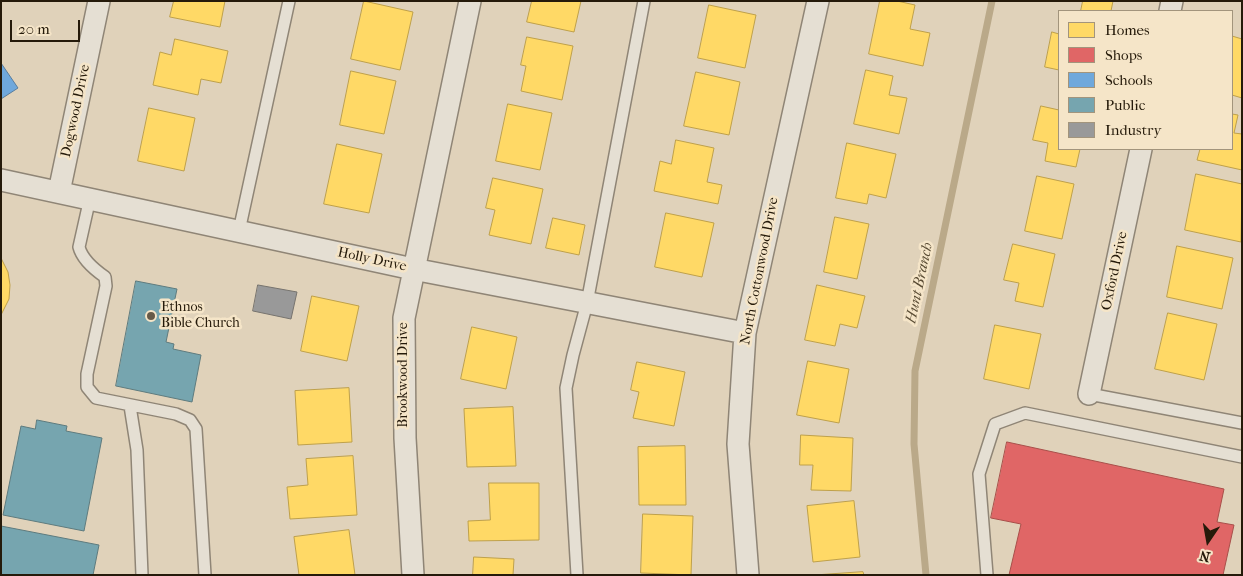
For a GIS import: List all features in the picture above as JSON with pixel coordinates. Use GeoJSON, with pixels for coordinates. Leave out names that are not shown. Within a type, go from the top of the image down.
{"type":"FeatureCollection","features":[{"type":"Feature","properties":{"kind":"street","name":"Dogwood Drive"},"geometry":{"type":"LineString","coordinates":[[59,192],[100,1]]}},
{"type":"Feature","properties":{"kind":"street","name":"Brookwood Drive"},"geometry":{"type":"LineString","coordinates":[[413,575],[405,438],[404,318],[470,1]]}},
{"type":"Feature","properties":{"kind":"street","name":"North Cottonwood Drive"},"geometry":{"type":"LineString","coordinates":[[748,575],[738,444],[745,333],[818,1]]}},
{"type":"Feature","properties":{"kind":"street","name":"Oxford Drive"},"geometry":{"type":"LineString","coordinates":[[1089,394],[1141,150]]}},
{"type":"Feature","properties":{"kind":"street","name":"Holly Drive"},"geometry":{"type":"LineString","coordinates":[[1,180],[413,269],[745,333]]}},
{"type":"Feature","properties":{"kind":"lane"},"geometry":{"type":"LineString","coordinates":[[239,231],[289,1]]}},
{"type":"Feature","properties":{"kind":"lane"},"geometry":{"type":"LineString","coordinates":[[577,575],[566,388],[588,303],[644,1]]}},
{"type":"Feature","properties":{"kind":"lane"},"geometry":{"type":"LineString","coordinates":[[90,198],[79,247],[81,254],[105,277],[106,286],[87,374],[87,387],[96,398],[176,414],[190,420],[196,429],[205,575]]}},
{"type":"Feature","properties":{"kind":"lane"},"geometry":{"type":"LineString","coordinates":[[1089,394],[1242,423]]}},
{"type":"Feature","properties":{"kind":"lane"},"geometry":{"type":"LineString","coordinates":[[130,406],[137,450],[142,575]]}},
{"type":"Feature","properties":{"kind":"lane"},"geometry":{"type":"LineString","coordinates":[[986,575],[980,474],[995,424],[1025,413],[1242,457]]}},
{"type":"Feature","properties":{"kind":"building: Homes"},"geometry":{"type":"Polygon","coordinates":[[[174,1],[225,1],[220,27],[170,17],[174,1]]]}},
{"type":"Feature","properties":{"kind":"building: Homes"},"geometry":{"type":"Polygon","coordinates":[[[364,1],[413,12],[400,70],[351,59],[364,1]]]}},
{"type":"Feature","properties":{"kind":"building: Homes"},"geometry":{"type":"Polygon","coordinates":[[[532,1],[581,1],[574,32],[527,22],[532,1]]]}},
{"type":"Feature","properties":{"kind":"building: Homes"},"geometry":{"type":"Polygon","coordinates":[[[880,1],[897,1],[915,5],[910,29],[930,33],[923,66],[869,54],[880,1]]]}},
{"type":"Feature","properties":{"kind":"building: Homes"},"geometry":{"type":"Polygon","coordinates":[[[1083,1],[1113,1],[1111,10],[1081,10],[1083,1]]]}},
{"type":"Feature","properties":{"kind":"building: Homes"},"geometry":{"type":"Polygon","coordinates":[[[709,5],[756,15],[745,68],[698,58],[709,5]]]}},
{"type":"Feature","properties":{"kind":"building: Homes"},"geometry":{"type":"Polygon","coordinates":[[[1052,32],[1058,34],[1058,70],[1045,67],[1052,32]]]}},
{"type":"Feature","properties":{"kind":"building: Homes"},"geometry":{"type":"Polygon","coordinates":[[[1233,36],[1242,39],[1242,98],[1233,95],[1233,36]]]}},
{"type":"Feature","properties":{"kind":"building: Homes"},"geometry":{"type":"Polygon","coordinates":[[[527,37],[573,46],[562,100],[521,91],[526,66],[521,65],[527,37]]]}},
{"type":"Feature","properties":{"kind":"building: Homes"},"geometry":{"type":"Polygon","coordinates":[[[175,39],[228,51],[221,83],[201,79],[198,95],[153,85],[160,52],[171,55],[175,39]]]}},
{"type":"Feature","properties":{"kind":"building: Homes"},"geometry":{"type":"Polygon","coordinates":[[[866,70],[893,76],[889,95],[907,98],[899,134],[854,124],[866,70]]]}},
{"type":"Feature","properties":{"kind":"building: Homes"},"geometry":{"type":"Polygon","coordinates":[[[351,71],[396,81],[384,134],[340,125],[351,71]]]}},
{"type":"Feature","properties":{"kind":"building: Homes"},"geometry":{"type":"Polygon","coordinates":[[[696,72],[740,82],[729,135],[684,126],[696,72]]]}},
{"type":"Feature","properties":{"kind":"building: Homes"},"geometry":{"type":"Polygon","coordinates":[[[508,104],[552,113],[540,170],[496,161],[508,104]]]}},
{"type":"Feature","properties":{"kind":"building: Homes"},"geometry":{"type":"Polygon","coordinates":[[[1041,106],[1058,110],[1058,150],[1080,150],[1076,167],[1045,161],[1048,143],[1033,140],[1041,106]]]}},
{"type":"Feature","properties":{"kind":"building: Homes"},"geometry":{"type":"Polygon","coordinates":[[[149,108],[195,118],[184,171],[138,161],[149,108]]]}},
{"type":"Feature","properties":{"kind":"building: Homes"},"geometry":{"type":"Polygon","coordinates":[[[1233,114],[1238,115],[1234,133],[1242,134],[1242,170],[1197,160],[1200,150],[1233,150],[1233,114]]]}},
{"type":"Feature","properties":{"kind":"building: Homes"},"geometry":{"type":"Polygon","coordinates":[[[676,140],[714,148],[707,182],[722,185],[718,204],[654,191],[660,161],[671,164],[676,140]]]}},
{"type":"Feature","properties":{"kind":"building: Homes"},"geometry":{"type":"Polygon","coordinates":[[[847,143],[896,154],[886,198],[869,194],[867,204],[836,198],[847,143]]]}},
{"type":"Feature","properties":{"kind":"building: Homes"},"geometry":{"type":"Polygon","coordinates":[[[337,144],[382,154],[369,213],[324,204],[337,144]]]}},
{"type":"Feature","properties":{"kind":"building: Homes"},"geometry":{"type":"Polygon","coordinates":[[[1196,174],[1242,184],[1241,242],[1185,230],[1196,174]]]}},
{"type":"Feature","properties":{"kind":"building: Homes"},"geometry":{"type":"Polygon","coordinates":[[[1037,176],[1074,184],[1062,239],[1025,231],[1037,176]]]}},
{"type":"Feature","properties":{"kind":"building: Homes"},"geometry":{"type":"Polygon","coordinates":[[[493,178],[543,189],[531,244],[489,235],[495,210],[486,208],[493,178]]]}},
{"type":"Feature","properties":{"kind":"building: Homes"},"geometry":{"type":"Polygon","coordinates":[[[666,213],[714,223],[702,277],[655,267],[666,213]]]}},
{"type":"Feature","properties":{"kind":"building: Homes"},"geometry":{"type":"Polygon","coordinates":[[[835,217],[869,224],[857,279],[824,272],[835,217]]]}},
{"type":"Feature","properties":{"kind":"building: Homes"},"geometry":{"type":"Polygon","coordinates":[[[553,218],[585,225],[579,255],[546,248],[553,218]]]}},
{"type":"Feature","properties":{"kind":"building: Homes"},"geometry":{"type":"Polygon","coordinates":[[[1013,244],[1055,254],[1043,307],[1015,301],[1019,283],[1004,280],[1013,244]]]}},
{"type":"Feature","properties":{"kind":"building: Homes"},"geometry":{"type":"Polygon","coordinates":[[[1177,246],[1233,258],[1222,309],[1167,297],[1177,246]]]}},
{"type":"Feature","properties":{"kind":"building: Homes"},"geometry":{"type":"Polygon","coordinates":[[[1,258],[8,272],[10,285],[9,299],[1,315],[1,258]]]}},
{"type":"Feature","properties":{"kind":"building: Homes"},"geometry":{"type":"Polygon","coordinates":[[[817,285],[865,296],[857,328],[840,324],[835,346],[805,340],[817,285]]]}},
{"type":"Feature","properties":{"kind":"building: Homes"},"geometry":{"type":"Polygon","coordinates":[[[312,296],[359,306],[347,361],[301,351],[312,296]]]}},
{"type":"Feature","properties":{"kind":"building: Homes"},"geometry":{"type":"Polygon","coordinates":[[[1168,313],[1217,324],[1204,380],[1155,369],[1168,313]]]}},
{"type":"Feature","properties":{"kind":"building: Homes"},"geometry":{"type":"Polygon","coordinates":[[[995,325],[1041,334],[1029,389],[984,379],[995,325]]]}},
{"type":"Feature","properties":{"kind":"building: Homes"},"geometry":{"type":"Polygon","coordinates":[[[472,327],[517,337],[506,389],[461,379],[472,327]]]}},
{"type":"Feature","properties":{"kind":"building: Homes"},"geometry":{"type":"Polygon","coordinates":[[[808,361],[849,369],[839,423],[797,415],[808,361]]]}},
{"type":"Feature","properties":{"kind":"building: Homes"},"geometry":{"type":"Polygon","coordinates":[[[637,362],[685,372],[674,426],[633,418],[639,392],[631,390],[637,362]]]}},
{"type":"Feature","properties":{"kind":"building: Homes"},"geometry":{"type":"Polygon","coordinates":[[[349,388],[352,442],[298,445],[295,391],[349,388]]]}},
{"type":"Feature","properties":{"kind":"building: Homes"},"geometry":{"type":"Polygon","coordinates":[[[513,407],[516,466],[467,467],[464,409],[513,407]]]}},
{"type":"Feature","properties":{"kind":"building: Homes"},"geometry":{"type":"Polygon","coordinates":[[[801,435],[853,438],[851,491],[811,490],[813,465],[800,465],[801,435]]]}},
{"type":"Feature","properties":{"kind":"building: Homes"},"geometry":{"type":"Polygon","coordinates":[[[685,446],[686,505],[639,505],[638,447],[685,446]]]}},
{"type":"Feature","properties":{"kind":"building: Homes"},"geometry":{"type":"Polygon","coordinates":[[[353,456],[357,515],[290,519],[287,487],[308,485],[306,459],[353,456]]]}},
{"type":"Feature","properties":{"kind":"building: Homes"},"geometry":{"type":"Polygon","coordinates":[[[489,483],[539,483],[539,540],[469,541],[468,521],[490,520],[489,483]]]}},
{"type":"Feature","properties":{"kind":"building: Homes"},"geometry":{"type":"Polygon","coordinates":[[[854,501],[860,557],[813,562],[807,506],[854,501]]]}},
{"type":"Feature","properties":{"kind":"building: Homes"},"geometry":{"type":"Polygon","coordinates":[[[643,514],[693,516],[691,575],[641,573],[643,514]]]}},
{"type":"Feature","properties":{"kind":"building: Homes"},"geometry":{"type":"Polygon","coordinates":[[[349,530],[355,575],[299,575],[294,537],[349,530]]]}},
{"type":"Feature","properties":{"kind":"building: Homes"},"geometry":{"type":"Polygon","coordinates":[[[474,557],[514,559],[513,575],[473,575],[474,557]]]}},
{"type":"Feature","properties":{"kind":"building: Homes"},"geometry":{"type":"Polygon","coordinates":[[[863,572],[864,575],[815,575],[863,572]]]}},
{"type":"Feature","properties":{"kind":"building: Shops"},"geometry":{"type":"Polygon","coordinates":[[[1007,442],[1224,489],[1217,522],[1234,525],[1223,575],[1009,575],[1021,524],[991,518],[1007,442]]]}},
{"type":"Feature","properties":{"kind":"building: Schools"},"geometry":{"type":"Polygon","coordinates":[[[1,63],[18,88],[1,99],[1,63]]]}},
{"type":"Feature","properties":{"kind":"building: Public","name":"Ethnos Bible Church"},"geometry":{"type":"Polygon","coordinates":[[[136,281],[177,289],[166,342],[174,344],[173,349],[201,355],[192,402],[116,386],[136,281]]]}},
{"type":"Feature","properties":{"kind":"building: Public"},"geometry":{"type":"Polygon","coordinates":[[[37,420],[67,426],[66,431],[102,438],[84,531],[3,515],[21,426],[35,429],[37,420]]]}},
{"type":"Feature","properties":{"kind":"building: Public"},"geometry":{"type":"Polygon","coordinates":[[[1,526],[99,545],[93,575],[1,575],[1,526]]]}},
{"type":"Feature","properties":{"kind":"building: Industry"},"geometry":{"type":"Polygon","coordinates":[[[258,285],[297,292],[291,319],[253,311],[258,285]]]}},
{"type":"Feature","properties":{"kind":"waterway","name":"Hunt Branch"},"geometry":{"type":"LineString","coordinates":[[926,575],[914,444],[915,371],[992,1]]}},
{"type":"Feature","properties":{"kind":"place","name":"Ethnos Bible Church"},"geometry":{"type":"Point","coordinates":[151,316]}}]}
